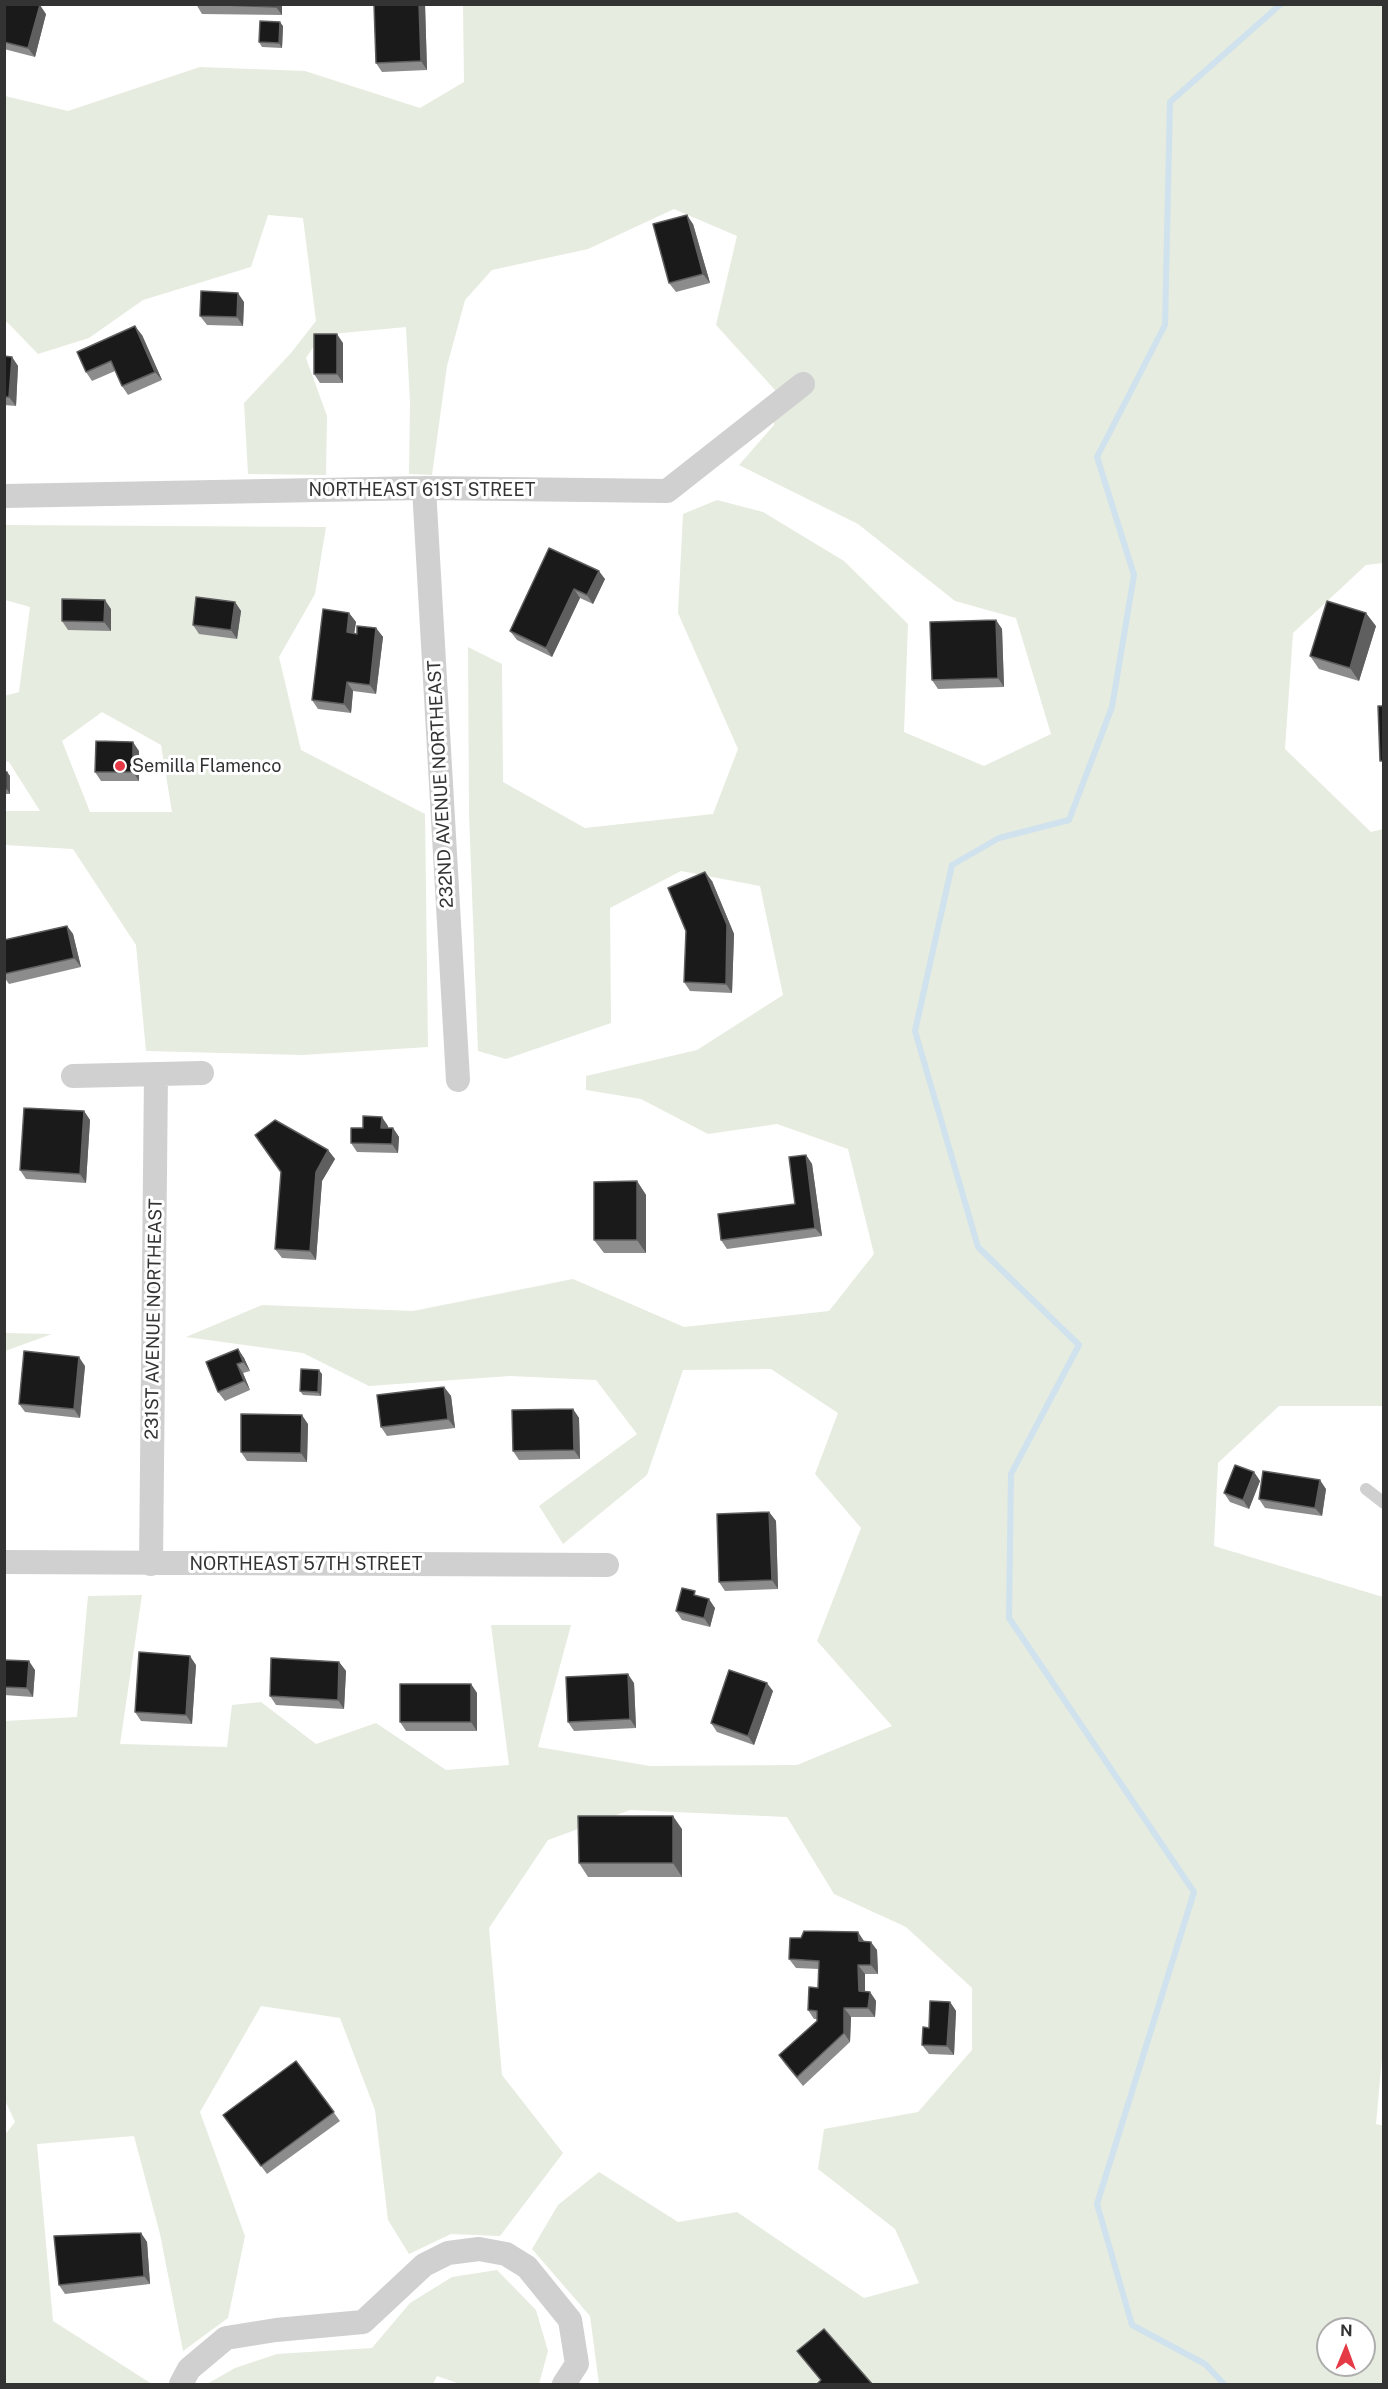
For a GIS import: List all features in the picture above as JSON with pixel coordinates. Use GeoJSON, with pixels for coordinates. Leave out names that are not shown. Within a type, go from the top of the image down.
{"type":"FeatureCollection","features":[{"type":"Feature","properties":{"kind":"street","name":"NORTHEAST 61ST STREET"},"geometry":{"type":"LineString","coordinates":[[4,496],[424,488],[667,491],[803,384]]}},
{"type":"Feature","properties":{"kind":"street","name":"232ND AVENUE NORTHEAST"},"geometry":{"type":"LineString","coordinates":[[424,488],[458,1080]]}},
{"type":"Feature","properties":{"kind":"street"},"geometry":{"type":"LineString","coordinates":[[73,1076],[202,1073]]}},
{"type":"Feature","properties":{"kind":"street","name":"231ST AVENUE NORTHEAST"},"geometry":{"type":"LineString","coordinates":[[151,1564],[156,1074]]}},
{"type":"Feature","properties":{"kind":"street","name":"NORTHEAST 57TH STREET"},"geometry":{"type":"LineString","coordinates":[[4,1562],[607,1565]]}},
{"type":"Feature","properties":{"kind":"street"},"geometry":{"type":"LineString","coordinates":[[181,2385],[189,2369],[226,2338],[276,2330],[363,2322],[424,2265],[448,2253],[479,2249],[506,2254],[527,2267],[570,2320],[577,2364],[564,2385]]}},
{"type":"Feature","properties":{"kind":"lane"},"geometry":{"type":"LineString","coordinates":[[1366,1489],[1383,1503]]}},
{"type":"Feature","properties":{"kind":"shaded area"},"geometry":{"type":"Polygon","coordinates":[[[463,5],[1383,5],[1383,563],[1366,565],[1293,633],[1285,749],[1371,832],[1383,829],[1383,1406],[1279,1406],[1218,1463],[1214,1546],[1383,1597],[1384,2037],[1376,2124],[1384,2126],[1383,2384],[599,2384],[590,2316],[532,2249],[558,2205],[599,2172],[678,2222],[737,2212],[864,2298],[919,2283],[895,2229],[818,2169],[824,2129],[918,2112],[972,2050],[972,1988],[906,1927],[834,1894],[787,1817],[630,1810],[548,1840],[489,1928],[502,2075],[563,2153],[500,2236],[451,2234],[409,2254],[388,2220],[375,2110],[340,2018],[261,2006],[200,2112],[245,2236],[228,2318],[183,2351],[160,2234],[134,2136],[37,2144],[53,2321],[152,2384],[5,2384],[4,2136],[15,2122],[4,2098],[5,1721],[77,1717],[88,1596],[142,1595],[120,1744],[227,1747],[232,1705],[261,1702],[316,1744],[376,1723],[446,1770],[509,1765],[491,1625],[571,1625],[538,1747],[650,1766],[797,1765],[892,1726],[817,1641],[861,1528],[815,1474],[838,1413],[771,1369],[683,1370],[647,1475],[563,1544],[539,1506],[637,1434],[596,1380],[510,1376],[369,1386],[303,1353],[186,1337],[262,1305],[413,1311],[573,1279],[684,1327],[829,1311],[874,1254],[848,1149],[777,1124],[708,1134],[641,1099],[586,1090],[586,1076],[697,1050],[783,995],[760,886],[681,871],[610,908],[611,1023],[506,1059],[478,1051],[469,814],[468,647],[502,664],[503,782],[585,828],[713,814],[738,749],[678,613],[683,514],[717,500],[763,512],[844,561],[908,624],[904,732],[984,766],[1051,734],[1016,618],[955,601],[858,524],[739,465],[774,425],[775,390],[716,325],[737,236],[674,209],[588,249],[492,270],[465,300],[447,366],[432,475],[409,474],[410,402],[406,327],[321,335],[306,358],[327,416],[326,475],[248,474],[244,403],[291,353],[316,321],[303,218],[268,215],[251,267],[143,300],[89,338],[38,354],[7,322],[5,323],[5,96],[68,111],[200,67],[305,71],[420,108],[464,82],[463,5]]]}},
{"type":"Feature","properties":{"kind":"shaded area"},"geometry":{"type":"Polygon","coordinates":[[[5,525],[326,527],[315,594],[279,657],[301,750],[425,814],[428,1047],[303,1055],[146,1051],[136,945],[73,849],[5,845],[5,811],[40,811],[9,762],[5,761],[4,696],[19,692],[30,607],[5,600],[5,525]],[[102,712],[62,741],[90,812],[172,812],[161,745],[102,712]]]}},
{"type":"Feature","properties":{"kind":"shaded area"},"geometry":{"type":"Polygon","coordinates":[[[5,1333],[52,1334],[5,1351],[5,1333]]]}},
{"type":"Feature","properties":{"kind":"shaded area"},"geometry":{"type":"Polygon","coordinates":[[[497,2270],[536,2310],[548,2351],[539,2384],[460,2384],[437,2376],[433,2384],[207,2384],[235,2368],[277,2354],[372,2348],[410,2303],[452,2277],[497,2270]]]}},
{"type":"Feature","properties":{"kind":"building"},"geometry":{"type":"Polygon","coordinates":[[[4,4],[40,5],[28,48],[4,42],[4,4]]]}},
{"type":"Feature","properties":{"kind":"building"},"geometry":{"type":"Polygon","coordinates":[[[196,4],[276,4],[276,7],[196,4]]]}},
{"type":"Feature","properties":{"kind":"building"},"geometry":{"type":"Polygon","coordinates":[[[374,4],[419,4],[421,61],[376,63],[374,4]]]}},
{"type":"Feature","properties":{"kind":"building"},"geometry":{"type":"Polygon","coordinates":[[[260,21],[280,22],[279,43],[259,42],[260,21]]]}},
{"type":"Feature","properties":{"kind":"building"},"geometry":{"type":"Polygon","coordinates":[[[687,215],[703,274],[669,283],[653,224],[687,215]]]}},
{"type":"Feature","properties":{"kind":"building"},"geometry":{"type":"Polygon","coordinates":[[[201,291],[238,293],[237,317],[200,316],[201,291]]]}},
{"type":"Feature","properties":{"kind":"building"},"geometry":{"type":"Polygon","coordinates":[[[135,326],[155,372],[122,386],[111,361],[86,372],[77,352],[135,326]]]}},
{"type":"Feature","properties":{"kind":"building"},"geometry":{"type":"Polygon","coordinates":[[[314,334],[337,334],[337,374],[314,374],[314,334]]]}},
{"type":"Feature","properties":{"kind":"building"},"geometry":{"type":"Polygon","coordinates":[[[4,356],[12,357],[9,397],[4,397],[4,356]]]}},
{"type":"Feature","properties":{"kind":"building"},"geometry":{"type":"Polygon","coordinates":[[[549,548],[599,571],[587,595],[574,589],[546,648],[510,631],[549,548]]]}},
{"type":"Feature","properties":{"kind":"building"},"geometry":{"type":"Polygon","coordinates":[[[196,597],[235,602],[231,630],[193,625],[196,597]]]}},
{"type":"Feature","properties":{"kind":"building"},"geometry":{"type":"Polygon","coordinates":[[[62,599],[105,600],[104,622],[62,621],[62,599]]]}},
{"type":"Feature","properties":{"kind":"building"},"geometry":{"type":"Polygon","coordinates":[[[1327,601],[1366,613],[1350,668],[1310,656],[1327,601]]]}},
{"type":"Feature","properties":{"kind":"building"},"geometry":{"type":"Polygon","coordinates":[[[323,609],[349,613],[347,632],[357,634],[357,626],[376,628],[370,685],[347,682],[344,704],[312,700],[323,609]]]}},
{"type":"Feature","properties":{"kind":"building"},"geometry":{"type":"Polygon","coordinates":[[[996,620],[998,678],[932,680],[930,622],[996,620]]]}},
{"type":"Feature","properties":{"kind":"building"},"geometry":{"type":"Polygon","coordinates":[[[1378,706],[1383,706],[1383,761],[1380,761],[1378,706]]]}},
{"type":"Feature","properties":{"kind":"building"},"geometry":{"type":"Polygon","coordinates":[[[96,741],[133,742],[133,772],[95,772],[96,741]]]}},
{"type":"Feature","properties":{"kind":"building"},"geometry":{"type":"Polygon","coordinates":[[[4,772],[7,772],[7,789],[4,789],[4,772]]]}},
{"type":"Feature","properties":{"kind":"building"},"geometry":{"type":"Polygon","coordinates":[[[705,872],[727,925],[726,984],[684,982],[686,931],[668,888],[705,872]]]}},
{"type":"Feature","properties":{"kind":"building"},"geometry":{"type":"Polygon","coordinates":[[[67,926],[74,958],[4,974],[4,940],[67,926]]]}},
{"type":"Feature","properties":{"kind":"building"},"geometry":{"type":"Polygon","coordinates":[[[24,1108],[84,1111],[80,1174],[20,1170],[24,1108]]]}},
{"type":"Feature","properties":{"kind":"building"},"geometry":{"type":"Polygon","coordinates":[[[363,1116],[382,1117],[381,1128],[393,1128],[392,1144],[351,1143],[351,1128],[363,1128],[363,1116]]]}},
{"type":"Feature","properties":{"kind":"building"},"geometry":{"type":"Polygon","coordinates":[[[275,1120],[328,1150],[316,1172],[310,1251],[275,1249],[281,1172],[255,1135],[275,1120]]]}},
{"type":"Feature","properties":{"kind":"building"},"geometry":{"type":"Polygon","coordinates":[[[806,1155],[815,1228],[721,1240],[718,1214],[795,1204],[789,1157],[806,1155]]]}},
{"type":"Feature","properties":{"kind":"building"},"geometry":{"type":"Polygon","coordinates":[[[637,1181],[637,1240],[594,1240],[594,1182],[637,1181]]]}},
{"type":"Feature","properties":{"kind":"building"},"geometry":{"type":"Polygon","coordinates":[[[238,1349],[243,1362],[237,1364],[244,1381],[218,1392],[206,1362],[238,1349]]]}},
{"type":"Feature","properties":{"kind":"building"},"geometry":{"type":"Polygon","coordinates":[[[24,1351],[79,1357],[74,1409],[19,1404],[24,1351]]]}},
{"type":"Feature","properties":{"kind":"building"},"geometry":{"type":"Polygon","coordinates":[[[301,1369],[319,1370],[318,1392],[300,1391],[301,1369]]]}},
{"type":"Feature","properties":{"kind":"building"},"geometry":{"type":"Polygon","coordinates":[[[444,1387],[448,1419],[381,1427],[377,1395],[444,1387]]]}},
{"type":"Feature","properties":{"kind":"building"},"geometry":{"type":"Polygon","coordinates":[[[573,1409],[574,1450],[513,1451],[512,1410],[573,1409]]]}},
{"type":"Feature","properties":{"kind":"building"},"geometry":{"type":"Polygon","coordinates":[[[241,1414],[302,1415],[301,1453],[241,1452],[241,1414]]]}},
{"type":"Feature","properties":{"kind":"building"},"geometry":{"type":"Polygon","coordinates":[[[1235,1465],[1254,1472],[1243,1500],[1224,1493],[1235,1465]]]}},
{"type":"Feature","properties":{"kind":"building"},"geometry":{"type":"Polygon","coordinates":[[[1263,1471],[1320,1480],[1315,1508],[1259,1499],[1263,1471]]]}},
{"type":"Feature","properties":{"kind":"building"},"geometry":{"type":"Polygon","coordinates":[[[769,1512],[772,1580],[719,1582],[717,1514],[769,1512]]]}},
{"type":"Feature","properties":{"kind":"building"},"geometry":{"type":"Polygon","coordinates":[[[682,1588],[695,1591],[694,1595],[709,1599],[704,1618],[676,1611],[682,1588]]]}},
{"type":"Feature","properties":{"kind":"building"},"geometry":{"type":"Polygon","coordinates":[[[139,1652],[190,1656],[186,1715],[135,1712],[139,1652]]]}},
{"type":"Feature","properties":{"kind":"building"},"geometry":{"type":"Polygon","coordinates":[[[271,1658],[339,1662],[338,1700],[270,1696],[271,1658]]]}},
{"type":"Feature","properties":{"kind":"building"},"geometry":{"type":"Polygon","coordinates":[[[4,1660],[29,1661],[27,1688],[4,1687],[4,1660]]]}},
{"type":"Feature","properties":{"kind":"building"},"geometry":{"type":"Polygon","coordinates":[[[729,1670],[767,1683],[748,1736],[711,1723],[729,1670]]]}},
{"type":"Feature","properties":{"kind":"building"},"geometry":{"type":"Polygon","coordinates":[[[628,1674],[630,1719],[568,1722],[566,1677],[628,1674]]]}},
{"type":"Feature","properties":{"kind":"building"},"geometry":{"type":"Polygon","coordinates":[[[400,1684],[471,1684],[471,1722],[400,1722],[400,1684]]]}},
{"type":"Feature","properties":{"kind":"building"},"geometry":{"type":"Polygon","coordinates":[[[578,1816],[673,1816],[673,1863],[579,1863],[578,1816]]]}},
{"type":"Feature","properties":{"kind":"building"},"geometry":{"type":"Polygon","coordinates":[[[804,1931],[858,1932],[859,1941],[871,1942],[871,1965],[858,1965],[859,1991],[870,1992],[868,2008],[844,2008],[844,2033],[797,2077],[779,2055],[817,2021],[817,2011],[808,2010],[809,1987],[818,1988],[819,1961],[789,1959],[790,1938],[801,1938],[804,1931]]]}},
{"type":"Feature","properties":{"kind":"building"},"geometry":{"type":"Polygon","coordinates":[[[930,2001],[950,2002],[947,2046],[922,2045],[923,2027],[929,2028],[930,2001]]]}},
{"type":"Feature","properties":{"kind":"building"},"geometry":{"type":"Polygon","coordinates":[[[296,2061],[334,2112],[261,2166],[223,2115],[296,2061]]]}},
{"type":"Feature","properties":{"kind":"building"},"geometry":{"type":"Polygon","coordinates":[[[141,2233],[144,2276],[59,2285],[54,2236],[141,2233]]]}},
{"type":"Feature","properties":{"kind":"building"},"geometry":{"type":"Polygon","coordinates":[[[824,2329],[873,2385],[816,2385],[821,2380],[797,2351],[824,2329]]]}},
{"type":"Feature","properties":{"kind":"waterway"},"geometry":{"type":"LineString","coordinates":[[1224,2384],[1205,2364],[1132,2325],[1097,2204],[1194,1892],[1009,1618],[1011,1474],[1079,1345],[978,1247],[915,1031],[952,865],[999,838],[1069,820],[1112,707],[1134,575],[1097,457],[1165,325],[1170,102],[1281,4]]}},
{"type":"Feature","properties":{"kind":"place","name":"Semilla Flamenco"},"geometry":{"type":"Point","coordinates":[120,766]}}]}
